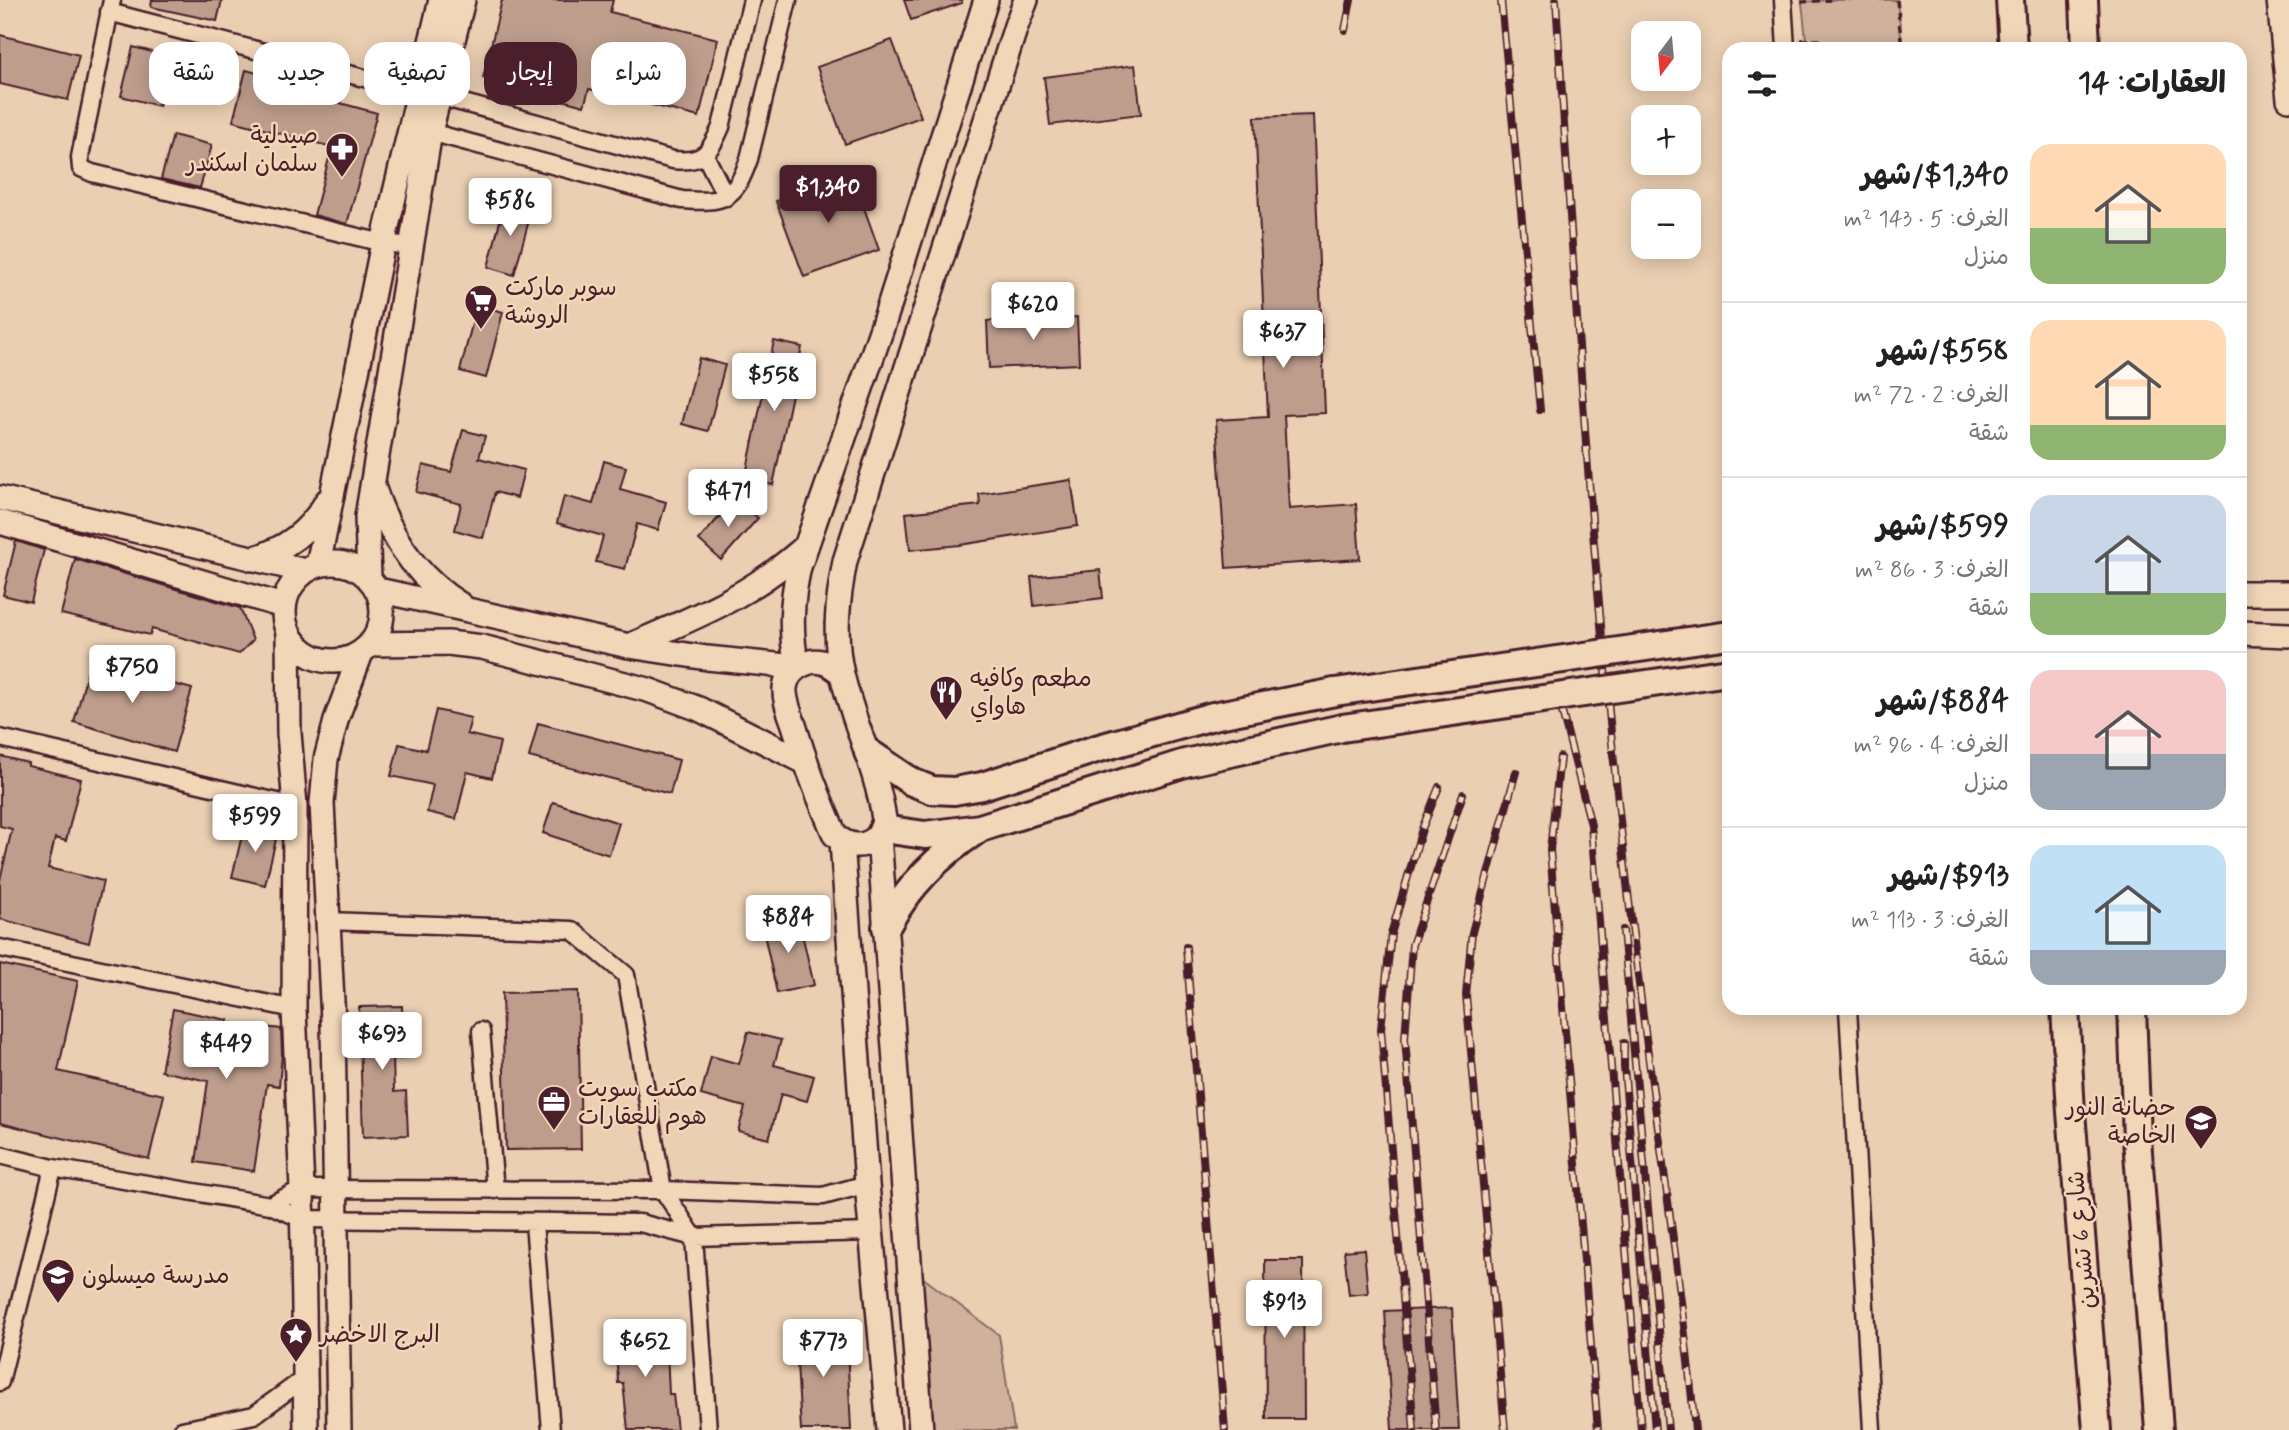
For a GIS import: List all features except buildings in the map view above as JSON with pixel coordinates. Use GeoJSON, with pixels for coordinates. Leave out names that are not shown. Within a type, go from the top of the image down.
{"type":"FeatureCollection","features":[{"type":"Feature","properties":{"kind":"main road"},"geometry":{"type":"LineString","coordinates":[[2010,0],[2013,42]]}},
{"type":"Feature","properties":{"kind":"main road"},"geometry":{"type":"LineString","coordinates":[[2084,0],[2086,42]]}},
{"type":"Feature","properties":{"kind":"main road"},"geometry":{"type":"LineString","coordinates":[[867,752],[912,782],[932,790],[954,791],[982,786],[1096,748],[1213,716],[1335,692],[1722,636]]}},
{"type":"Feature","properties":{"kind":"main road"},"geometry":{"type":"LineString","coordinates":[[881,832],[925,835],[980,828],[1185,763],[1342,727],[1722,673]]}},
{"type":"Feature","properties":{"kind":"main road"},"geometry":{"type":"LineString","coordinates":[[886,926],[924,872],[980,828]]}},
{"type":"Feature","properties":{"kind":"main road","name":"شارع 6 تشرين"},"geometry":{"type":"LineString","coordinates":[[2065,1015],[2096,1430]]}},
{"type":"Feature","properties":{"kind":"main road"},"geometry":{"type":"LineString","coordinates":[[2132,1015],[2137,1139],[2159,1430]]}},
{"type":"Feature","properties":{"kind":"street"},"geometry":{"type":"LineString","coordinates":[[435,42],[441,0]]}},
{"type":"Feature","properties":{"kind":"street"},"geometry":{"type":"LineString","coordinates":[[447,42],[463,0]]}},
{"type":"Feature","properties":{"kind":"street"},"geometry":{"type":"LineString","coordinates":[[469,105],[673,160],[690,162],[705,155],[721,127],[752,0]]}},
{"type":"Feature","properties":{"kind":"street"},"geometry":{"type":"LineString","coordinates":[[430,132],[682,200],[708,202],[726,197],[741,183],[749,159],[788,0]]}},
{"type":"Feature","properties":{"kind":"street"},"geometry":{"type":"LineString","coordinates":[[797,667],[792,642],[793,592],[884,322],[986,0]]}},
{"type":"Feature","properties":{"kind":"street"},"geometry":{"type":"LineString","coordinates":[[921,1430],[886,926],[882,809],[842,674],[837,617],[845,561],[1026,0]]}},
{"type":"Feature","properties":{"kind":"street"},"geometry":{"type":"LineString","coordinates":[[2278,0],[2289,99]]}},
{"type":"Feature","properties":{"kind":"street"},"geometry":{"type":"LineString","coordinates":[[1783,2],[1786,42]]}},
{"type":"Feature","properties":{"kind":"street"},"geometry":{"type":"LineString","coordinates":[[364,76],[110,6],[80,157],[81,167],[92,173],[383,243],[411,246]]}},
{"type":"Feature","properties":{"kind":"street"},"geometry":{"type":"LineString","coordinates":[[306,1430],[302,1189],[294,1010],[295,806],[289,733],[288,634],[284,621],[284,606],[287,593],[295,581],[311,568],[332,493],[383,243],[425,105]]}},
{"type":"Feature","properties":{"kind":"street"},"geometry":{"type":"LineString","coordinates":[[373,585],[367,517],[430,132],[429,105]]}},
{"type":"Feature","properties":{"kind":"street"},"geometry":{"type":"LineString","coordinates":[[705,155],[726,197]]}},
{"type":"Feature","properties":{"kind":"street"},"geometry":{"type":"LineString","coordinates":[[372,484],[389,529],[416,568],[433,585],[472,612]]}},
{"type":"Feature","properties":{"kind":"street"},"geometry":{"type":"LineString","coordinates":[[252,559],[281,548],[306,530],[317,519],[332,493]]}},
{"type":"Feature","properties":{"kind":"street"},"geometry":{"type":"LineString","coordinates":[[0,498],[252,559],[311,568],[332,563],[345,565],[359,570],[373,585],[382,604],[379,632],[366,648],[337,717],[327,759],[322,803],[336,1189],[339,1430]]}},
{"type":"Feature","properties":{"kind":"street"},"geometry":{"type":"LineString","coordinates":[[0,522],[284,606]]}},
{"type":"Feature","properties":{"kind":"street"},"geometry":{"type":"LineString","coordinates":[[629,646],[736,598],[770,576],[809,544]]}},
{"type":"Feature","properties":{"kind":"street"},"geometry":{"type":"LineString","coordinates":[[373,585],[472,612],[629,646],[707,658],[797,667]]}},
{"type":"Feature","properties":{"kind":"street"},"geometry":{"type":"LineString","coordinates":[[2247,593],[2289,593]]}},
{"type":"Feature","properties":{"kind":"street"},"geometry":{"type":"LineString","coordinates":[[2247,633],[2289,635]]}},
{"type":"Feature","properties":{"kind":"street"},"geometry":{"type":"LineString","coordinates":[[288,634],[296,646],[307,654],[334,662],[348,659],[366,648],[448,643],[482,648],[648,690],[699,709],[805,762]]}},
{"type":"Feature","properties":{"kind":"street"},"geometry":{"type":"LineString","coordinates":[[842,674],[833,665],[821,661],[808,662],[797,667],[789,676],[785,687],[786,699],[805,762],[831,826],[842,842],[867,1184],[889,1430]]}},
{"type":"Feature","properties":{"kind":"street"},"geometry":{"type":"LineString","coordinates":[[0,738],[295,806]]}},
{"type":"Feature","properties":{"kind":"street"},"geometry":{"type":"LineString","coordinates":[[842,842],[855,846],[869,844],[881,832]]}},
{"type":"Feature","properties":{"kind":"street"},"geometry":{"type":"LineString","coordinates":[[328,921],[572,930],[626,975],[663,1189],[694,1237],[708,1430]]}},
{"type":"Feature","properties":{"kind":"street"},"geometry":{"type":"LineString","coordinates":[[0,948],[294,1010]]}},
{"type":"Feature","properties":{"kind":"street"},"geometry":{"type":"LineString","coordinates":[[1847,1015],[1872,1430]]}},
{"type":"Feature","properties":{"kind":"street"},"geometry":{"type":"LineString","coordinates":[[481,1031],[495,1191]]}},
{"type":"Feature","properties":{"kind":"street"},"geometry":{"type":"LineString","coordinates":[[0,1155],[53,1168],[270,1205],[302,1219],[639,1223],[694,1237],[872,1232]]}},
{"type":"Feature","properties":{"kind":"street"},"geometry":{"type":"LineString","coordinates":[[0,1382],[53,1168]]}},
{"type":"Feature","properties":{"kind":"street"},"geometry":{"type":"LineString","coordinates":[[270,1205],[302,1189],[663,1189],[824,1196],[867,1184]]}},
{"type":"Feature","properties":{"kind":"street"},"geometry":{"type":"LineString","coordinates":[[534,1223],[551,1430]]}},
{"type":"Feature","properties":{"kind":"street"},"geometry":{"type":"LineString","coordinates":[[182,1430],[254,1415],[305,1378]]}},
{"type":"Feature","properties":{"kind":"path"},"geometry":{"type":"LineString","coordinates":[[1783,2],[1830,0]]}},
{"type":"Feature","properties":{"kind":"path"},"geometry":{"type":"LineString","coordinates":[[1897,0],[1901,42]]}},
{"type":"Feature","properties":{"kind":"path"},"geometry":{"type":"LineString","coordinates":[[1802,42],[1822,42]]}},
{"type":"Feature","properties":{"kind":"shaded area"},"geometry":{"type":"Polygon","coordinates":[[[1897,0],[1902,42],[1806,42],[1802,2],[1897,0]]]}},
{"type":"Feature","properties":{"kind":"shaded area"},"geometry":{"type":"Polygon","coordinates":[[[910,1268],[999,1335],[1014,1430],[921,1430],[910,1268]]]}},
{"type":"Feature","properties":{"kind":"railway"},"geometry":{"type":"LineString","coordinates":[[1345,30],[1351,0]]}},
{"type":"Feature","properties":{"kind":"railway"},"geometry":{"type":"LineString","coordinates":[[1501,0],[1540,410]]}},
{"type":"Feature","properties":{"kind":"railway"},"geometry":{"type":"LineString","coordinates":[[1556,0],[1579,354],[1609,708],[1634,943],[1682,1308],[1695,1430]]}},
{"type":"Feature","properties":{"kind":"railway"},"geometry":{"type":"LineString","coordinates":[[1561,708],[1591,825],[1641,1430]]}},
{"type":"Feature","properties":{"kind":"railway"},"geometry":{"type":"LineString","coordinates":[[1560,757],[1550,850],[1598,1430]]}},
{"type":"Feature","properties":{"kind":"railway"},"geometry":{"type":"LineString","coordinates":[[1505,1430],[1466,995],[1472,932],[1516,772]]}},
{"type":"Feature","properties":{"kind":"railway"},"geometry":{"type":"LineString","coordinates":[[1414,1430],[1381,1029],[1391,934],[1422,829],[1439,787]]}},
{"type":"Feature","properties":{"kind":"railway"},"geometry":{"type":"LineString","coordinates":[[1436,1430],[1405,1038],[1412,945],[1463,794]]}},
{"type":"Feature","properties":{"kind":"railway"},"geometry":{"type":"LineString","coordinates":[[1623,930],[1668,1430]]}},
{"type":"Feature","properties":{"kind":"railway"},"geometry":{"type":"LineString","coordinates":[[1186,947],[1225,1430]]}},
{"type":"Feature","properties":{"kind":"railway"},"geometry":{"type":"LineString","coordinates":[[1624,1043],[1655,1430]]}},
{"type":"Feature","properties":{"kind":"place","name":"صيدلية سلمان اسكندر"},"geometry":{"type":"Point","coordinates":[342,179]}},
{"type":"Feature","properties":{"kind":"place","name":"سوبر ماركت الروشة"},"geometry":{"type":"Point","coordinates":[481,331]}},
{"type":"Feature","properties":{"kind":"place","name":"مطعم وكافيه هاواي"},"geometry":{"type":"Point","coordinates":[946,722]}},
{"type":"Feature","properties":{"kind":"place","name":"مكتب سويت هوم للعقارات"},"geometry":{"type":"Point","coordinates":[554,1132]}},
{"type":"Feature","properties":{"kind":"place","name":"حضانة النور الخاصة"},"geometry":{"type":"Point","coordinates":[2201,1151]}},
{"type":"Feature","properties":{"kind":"place","name":"مدرسة ميسلون"},"geometry":{"type":"Point","coordinates":[58,1305]}},
{"type":"Feature","properties":{"kind":"place","name":"البرج الاخضر"},"geometry":{"type":"Point","coordinates":[296,1364]}}]}
